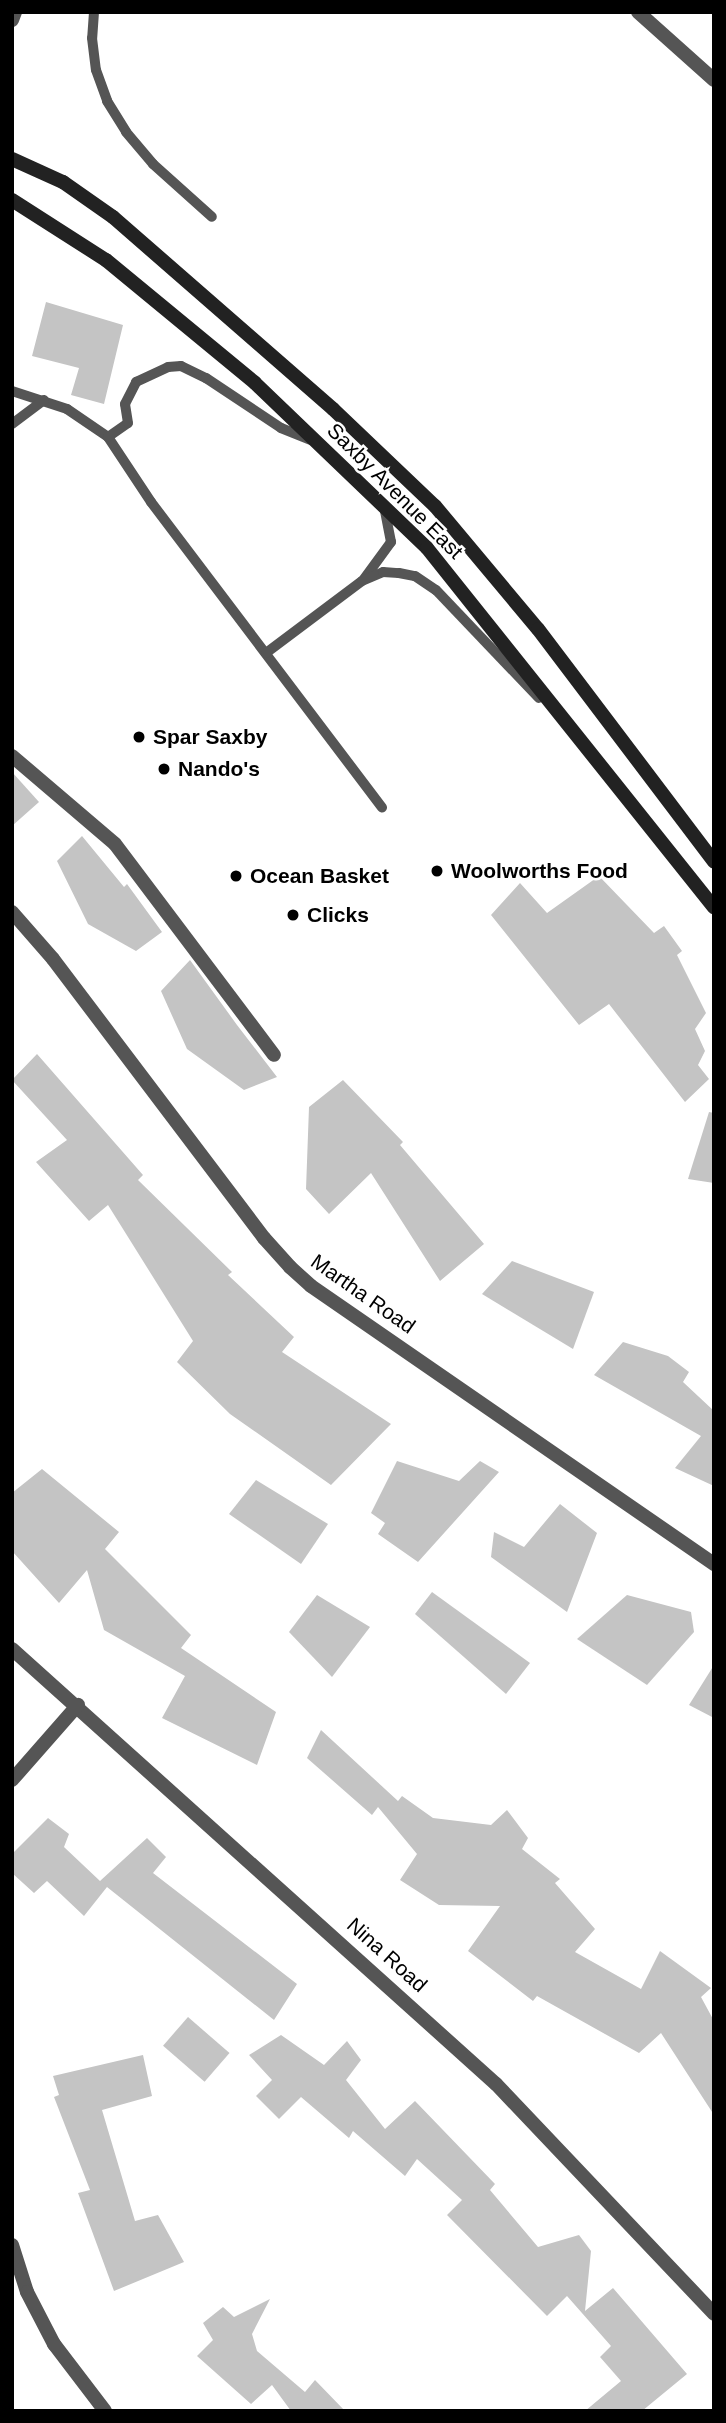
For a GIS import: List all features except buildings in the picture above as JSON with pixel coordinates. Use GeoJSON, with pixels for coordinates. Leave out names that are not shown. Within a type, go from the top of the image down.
{"type":"FeatureCollection","features":[{"type":"Feature","properties":{"kind":"street"},"geometry":{"type":"LineString","coordinates":[[638,12],[714,80]]}},
{"type":"Feature","properties":{"kind":"street","name":"Saxby Avenue East"},"geometry":{"type":"LineString","coordinates":[[12,159],[63,182],[113,217],[333,409],[435,506],[538,629],[714,862]]}},
{"type":"Feature","properties":{"kind":"street","name":"Saxby Avenue East"},"geometry":{"type":"LineString","coordinates":[[12,200],[106,260],[255,383],[427,548],[714,907]]}},
{"type":"Feature","properties":{"kind":"street"},"geometry":{"type":"LineString","coordinates":[[12,756],[115,844],[274,1055]]}},
{"type":"Feature","properties":{"kind":"street","name":"Martha Road"},"geometry":{"type":"LineString","coordinates":[[12,912],[53,959],[264,1238],[290,1267],[311,1286],[714,1564]]}},
{"type":"Feature","properties":{"kind":"street","name":"Nina Road"},"geometry":{"type":"LineString","coordinates":[[12,1649],[78,1705],[496,2084],[714,2314]]}},
{"type":"Feature","properties":{"kind":"street"},"geometry":{"type":"LineString","coordinates":[[12,1780],[78,1705]]}},
{"type":"Feature","properties":{"kind":"street"},"geometry":{"type":"LineString","coordinates":[[12,2245],[27,2292],[54,2344],[105,2411]]}},
{"type":"Feature","properties":{"kind":"lane"},"geometry":{"type":"LineString","coordinates":[[94,12],[92,38],[96,70],[107,100],[126,132],[153,164],[212,216]]}},
{"type":"Feature","properties":{"kind":"lane"},"geometry":{"type":"LineString","coordinates":[[108,437],[128,424],[125,404],[136,382],[167,366],[181,366],[206,378],[281,428],[320,443]]}},
{"type":"Feature","properties":{"kind":"lane"},"geometry":{"type":"LineString","coordinates":[[12,391],[67,409],[108,437],[151,502],[383,807]]}},
{"type":"Feature","properties":{"kind":"lane"},"geometry":{"type":"LineString","coordinates":[[12,424],[44,400]]}},
{"type":"Feature","properties":{"kind":"lane"},"geometry":{"type":"LineString","coordinates":[[362,581],[390,542],[391,529],[383,505]]}},
{"type":"Feature","properties":{"kind":"lane"},"geometry":{"type":"LineString","coordinates":[[266,653],[362,581],[383,572],[399,573],[425,582],[543,702],[563,717]]}},
{"type":"Feature","properties":{"kind":"place","name":"Spar Saxby"},"geometry":{"type":"Point","coordinates":[139,737]}},
{"type":"Feature","properties":{"kind":"place","name":"Nando's"},"geometry":{"type":"Point","coordinates":[164,769]}},
{"type":"Feature","properties":{"kind":"place","name":"Woolworths Food"},"geometry":{"type":"Point","coordinates":[437,871]}},
{"type":"Feature","properties":{"kind":"place","name":"Ocean Basket"},"geometry":{"type":"Point","coordinates":[236,876]}},
{"type":"Feature","properties":{"kind":"place","name":"Clicks"},"geometry":{"type":"Point","coordinates":[293,915]}}]}
